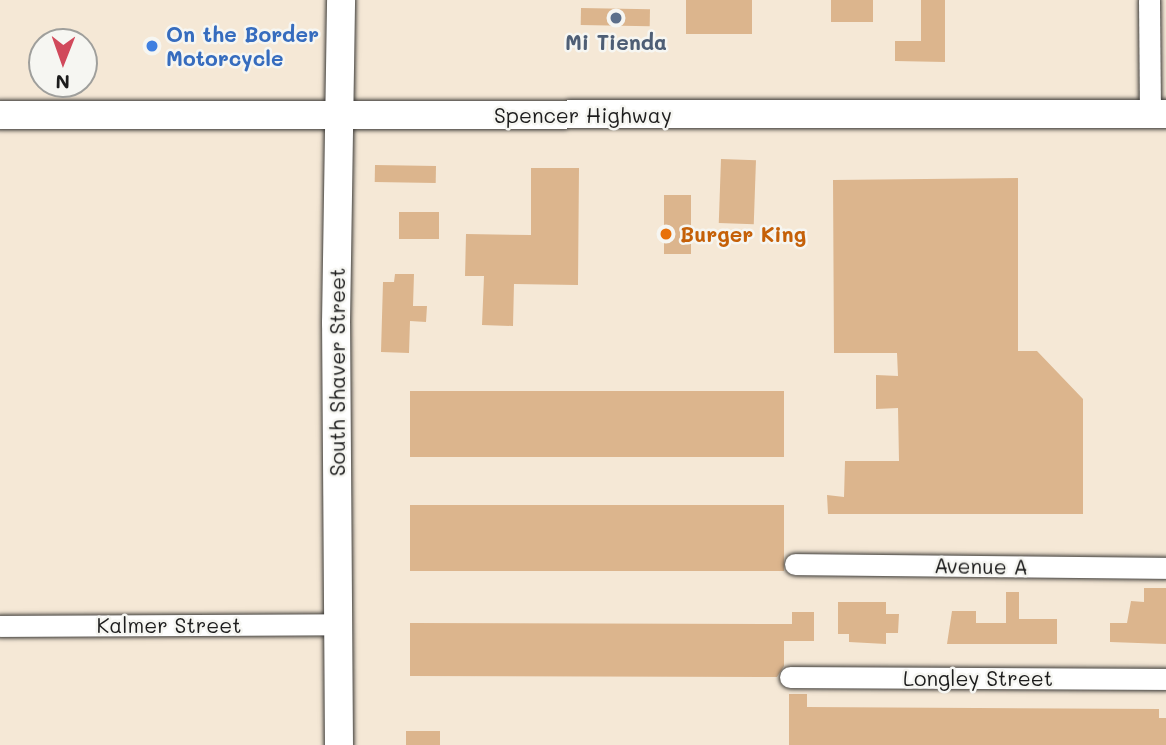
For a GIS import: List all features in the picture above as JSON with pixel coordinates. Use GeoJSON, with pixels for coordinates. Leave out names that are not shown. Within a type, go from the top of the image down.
{"type":"FeatureCollection","features":[{"type":"Feature","properties":{"kind":"main road","name":"South Shaver Street"},"geometry":{"type":"LineString","coordinates":[[340,745],[341,0]]}},
{"type":"Feature","properties":{"kind":"main road","name":"Spencer Highway"},"geometry":{"type":"LineString","coordinates":[[0,116],[1158,114]]}},
{"type":"Feature","properties":{"kind":"street"},"geometry":{"type":"LineString","coordinates":[[1149,0],[1158,114]]}},
{"type":"Feature","properties":{"kind":"street","name":"Avenue A"},"geometry":{"type":"LineString","coordinates":[[795,564],[1166,568]]}},
{"type":"Feature","properties":{"kind":"street","name":"Kalmer Street"},"geometry":{"type":"LineString","coordinates":[[0,625],[339,624]]}},
{"type":"Feature","properties":{"kind":"street","name":"Longley Street"},"geometry":{"type":"LineString","coordinates":[[790,677],[1166,679]]}},
{"type":"Feature","properties":{"kind":"building"},"geometry":{"type":"Polygon","coordinates":[[[686,0],[752,0],[752,34],[686,34],[686,0]]]}},
{"type":"Feature","properties":{"kind":"building"},"geometry":{"type":"Polygon","coordinates":[[[831,0],[873,0],[873,22],[831,22],[831,0]]]}},
{"type":"Feature","properties":{"kind":"building"},"geometry":{"type":"Polygon","coordinates":[[[921,0],[945,0],[945,62],[895,61],[895,41],[921,41],[921,0]]]}},
{"type":"Feature","properties":{"kind":"building"},"geometry":{"type":"Polygon","coordinates":[[[581,8],[650,9],[650,26],[581,25],[581,8]]]}},
{"type":"Feature","properties":{"kind":"building"},"geometry":{"type":"Polygon","coordinates":[[[721,159],[756,160],[754,224],[719,223],[721,159]]]}},
{"type":"Feature","properties":{"kind":"building"},"geometry":{"type":"Polygon","coordinates":[[[375,165],[436,166],[436,183],[375,182],[375,165]]]}},
{"type":"Feature","properties":{"kind":"building"},"geometry":{"type":"Polygon","coordinates":[[[531,168],[579,168],[578,285],[514,284],[513,326],[482,325],[484,276],[465,276],[466,234],[531,235],[531,168]]]}},
{"type":"Feature","properties":{"kind":"building"},"geometry":{"type":"Polygon","coordinates":[[[1018,178],[1018,351],[1037,351],[1083,399],[1083,514],[828,514],[827,495],[844,497],[845,461],[899,461],[898,408],[876,409],[876,375],[898,376],[897,353],[834,353],[833,180],[1018,178]]]}},
{"type":"Feature","properties":{"kind":"building"},"geometry":{"type":"Polygon","coordinates":[[[664,195],[691,195],[691,254],[664,254],[664,195]]]}},
{"type":"Feature","properties":{"kind":"building"},"geometry":{"type":"Polygon","coordinates":[[[399,212],[439,212],[439,239],[399,239],[399,212]]]}},
{"type":"Feature","properties":{"kind":"building"},"geometry":{"type":"Polygon","coordinates":[[[395,274],[414,274],[413,306],[427,306],[426,322],[410,321],[409,353],[381,352],[383,282],[394,282],[395,274]]]}},
{"type":"Feature","properties":{"kind":"building"},"geometry":{"type":"Polygon","coordinates":[[[410,391],[784,391],[784,457],[410,457],[410,391]]]}},
{"type":"Feature","properties":{"kind":"building"},"geometry":{"type":"Polygon","coordinates":[[[410,505],[784,505],[784,571],[410,571],[410,505]]]}},
{"type":"Feature","properties":{"kind":"building"},"geometry":{"type":"Polygon","coordinates":[[[1144,588],[1166,588],[1166,644],[1110,642],[1110,623],[1127,623],[1131,601],[1144,602],[1144,588]]]}},
{"type":"Feature","properties":{"kind":"building"},"geometry":{"type":"Polygon","coordinates":[[[1006,592],[1019,592],[1019,619],[1057,619],[1057,644],[947,644],[952,611],[976,611],[976,623],[1006,623],[1006,592]]]}},
{"type":"Feature","properties":{"kind":"building"},"geometry":{"type":"Polygon","coordinates":[[[838,602],[886,602],[886,614],[899,614],[898,633],[886,633],[886,644],[849,642],[849,634],[838,634],[838,602]]]}},
{"type":"Feature","properties":{"kind":"building"},"geometry":{"type":"Polygon","coordinates":[[[792,612],[814,612],[814,641],[784,641],[784,666],[777,677],[410,676],[410,623],[792,624],[792,612]]]}},
{"type":"Feature","properties":{"kind":"building"},"geometry":{"type":"Polygon","coordinates":[[[789,694],[807,694],[807,707],[1159,709],[1159,718],[1166,718],[1166,745],[789,745],[789,694]]]}},
{"type":"Feature","properties":{"kind":"building"},"geometry":{"type":"Polygon","coordinates":[[[406,731],[440,731],[440,745],[406,745],[406,731]]]}},
{"type":"Feature","properties":{"kind":"place","name":"Mi Tienda"},"geometry":{"type":"Point","coordinates":[616,18]}},
{"type":"Feature","properties":{"kind":"place","name":"On the Border Motorcycle"},"geometry":{"type":"Point","coordinates":[152,46]}},
{"type":"Feature","properties":{"kind":"place","name":"Burger King"},"geometry":{"type":"Point","coordinates":[666,234]}}]}
